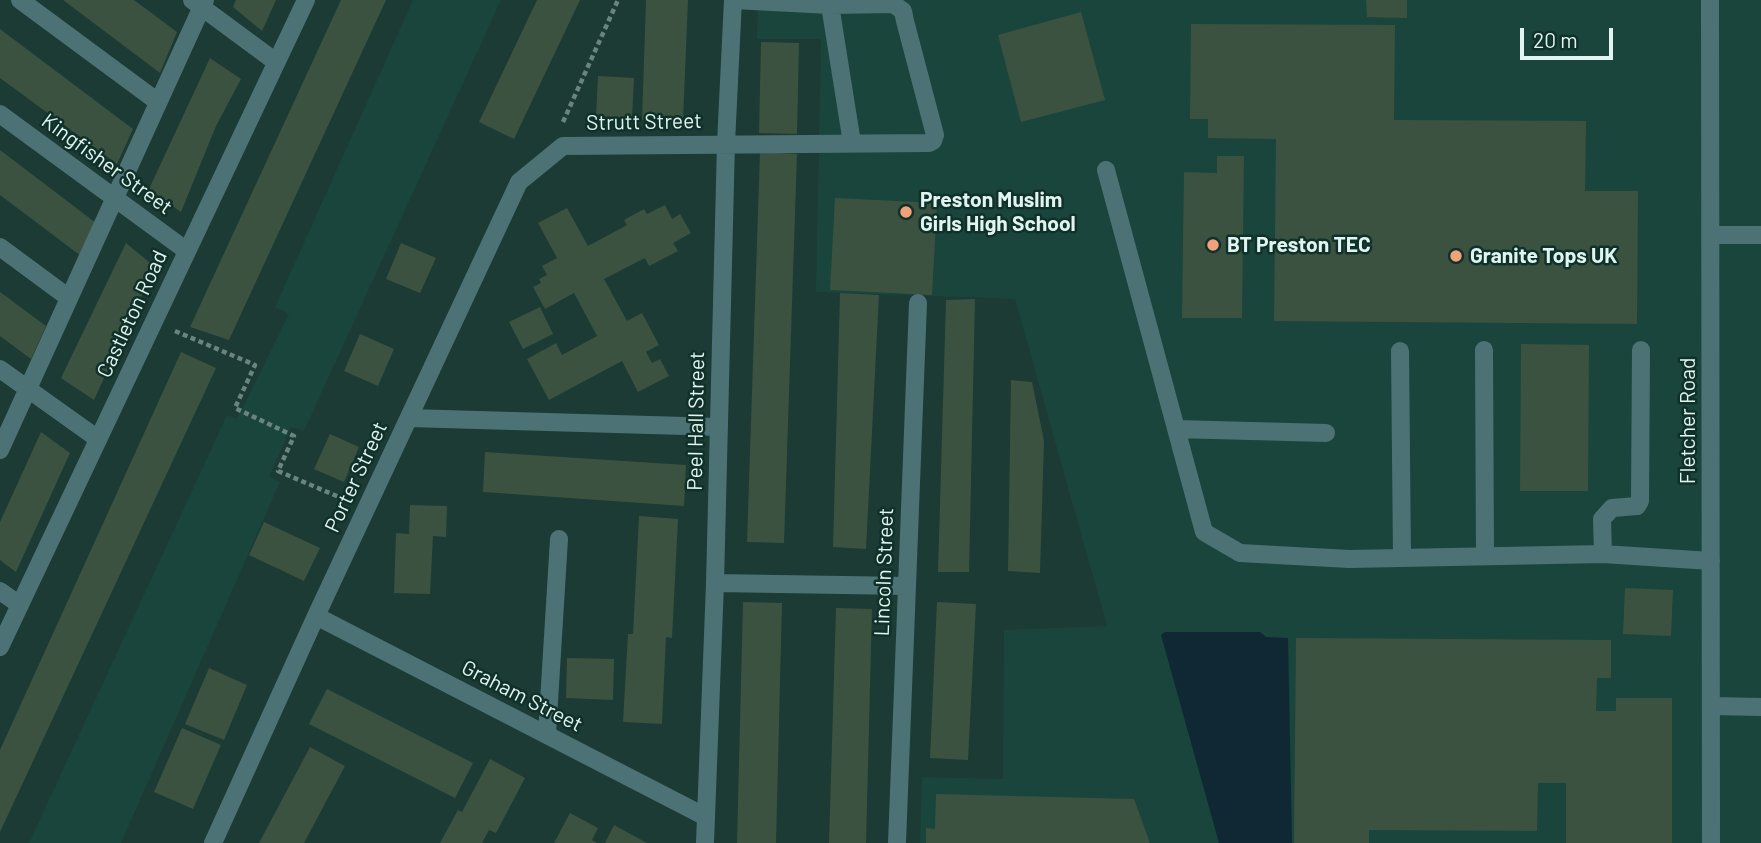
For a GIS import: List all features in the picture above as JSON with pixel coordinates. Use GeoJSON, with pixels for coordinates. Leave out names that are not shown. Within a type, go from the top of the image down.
{"type":"FeatureCollection","features":[{"type":"Feature","properties":{"kind":"street"},"geometry":{"type":"LineString","coordinates":[[20,0],[158,102]]}},
{"type":"Feature","properties":{"kind":"street","name":"Castleton Road"},"geometry":{"type":"LineString","coordinates":[[0,647],[306,0]]}},
{"type":"Feature","properties":{"kind":"street"},"geometry":{"type":"LineString","coordinates":[[733,0],[830,5],[852,143]]}},
{"type":"Feature","properties":{"kind":"street","name":"Peel Hall Street"},"geometry":{"type":"LineString","coordinates":[[705,843],[715,583],[726,144],[733,0]]}},
{"type":"Feature","properties":{"kind":"street","name":"Fletcher Road"},"geometry":{"type":"LineString","coordinates":[[1710,0],[1711,843]]}},
{"type":"Feature","properties":{"kind":"street"},"geometry":{"type":"LineString","coordinates":[[0,450],[158,102],[199,2],[276,62]]}},
{"type":"Feature","properties":{"kind":"street","name":"Strutt Street"},"geometry":{"type":"LineString","coordinates":[[563,146],[933,141],[934,135],[903,11],[892,4],[830,5]]}},
{"type":"Feature","properties":{"kind":"street","name":"Kingfisher Street"},"geometry":{"type":"LineString","coordinates":[[0,114],[187,251]]}},
{"type":"Feature","properties":{"kind":"street","name":"Porter Street"},"geometry":{"type":"LineString","coordinates":[[214,843],[316,616],[519,182],[563,146]]}},
{"type":"Feature","properties":{"kind":"street"},"geometry":{"type":"LineString","coordinates":[[1107,170],[1204,532],[1240,553],[1349,559],[1604,554],[1711,561]]}},
{"type":"Feature","properties":{"kind":"street"},"geometry":{"type":"LineString","coordinates":[[1711,235],[1761,235]]}},
{"type":"Feature","properties":{"kind":"street"},"geometry":{"type":"LineString","coordinates":[[0,247],[69,298]]}},
{"type":"Feature","properties":{"kind":"street","name":"Lincoln Street"},"geometry":{"type":"LineString","coordinates":[[897,843],[918,303]]}},
{"type":"Feature","properties":{"kind":"street"},"geometry":{"type":"LineString","coordinates":[[1485,350],[1485,556]]}},
{"type":"Feature","properties":{"kind":"street"},"geometry":{"type":"LineString","coordinates":[[1604,554],[1602,519],[1612,508],[1637,506],[1640,501],[1641,350]]}},
{"type":"Feature","properties":{"kind":"street"},"geometry":{"type":"LineString","coordinates":[[1400,351],[1402,558]]}},
{"type":"Feature","properties":{"kind":"street"},"geometry":{"type":"LineString","coordinates":[[0,369],[98,439]]}},
{"type":"Feature","properties":{"kind":"street"},"geometry":{"type":"LineString","coordinates":[[409,418],[719,427]]}},
{"type":"Feature","properties":{"kind":"street"},"geometry":{"type":"LineString","coordinates":[[1176,429],[1326,433]]}},
{"type":"Feature","properties":{"kind":"street"},"geometry":{"type":"LineString","coordinates":[[547,734],[559,538]]}},
{"type":"Feature","properties":{"kind":"street"},"geometry":{"type":"LineString","coordinates":[[715,583],[906,586]]}},
{"type":"Feature","properties":{"kind":"street"},"geometry":{"type":"LineString","coordinates":[[0,591],[20,605]]}},
{"type":"Feature","properties":{"kind":"street","name":"Graham Street"},"geometry":{"type":"LineString","coordinates":[[316,616],[706,817]]}},
{"type":"Feature","properties":{"kind":"street"},"geometry":{"type":"LineString","coordinates":[[1711,706],[1761,707]]}},
{"type":"Feature","properties":{"kind":"path"},"geometry":{"type":"LineString","coordinates":[[547,159],[618,0]]}},
{"type":"Feature","properties":{"kind":"path"},"geometry":{"type":"LineString","coordinates":[[153,322],[256,365],[235,408],[294,436],[278,471],[367,508]]}},
{"type":"Feature","properties":{"kind":"shaded area"},"geometry":{"type":"Polygon","coordinates":[[[413,0],[501,0],[304,431],[291,427],[269,477],[280,482],[121,843],[29,843],[227,415],[237,419],[289,314],[275,307],[413,0]]]}},
{"type":"Feature","properties":{"kind":"shaded area"},"geometry":{"type":"Polygon","coordinates":[[[758,0],[1761,0],[1761,843],[920,843],[922,777],[1003,779],[1004,630],[1107,626],[1015,299],[816,292],[821,39],[757,39],[758,0]]]}},
{"type":"Feature","properties":{"kind":"water"},"geometry":{"type":"Polygon","coordinates":[[[1165,632],[1260,632],[1266,637],[1288,638],[1292,843],[1219,843],[1161,635],[1165,632]]]}},
{"type":"Feature","properties":{"kind":"building"},"geometry":{"type":"Polygon","coordinates":[[[63,0],[134,0],[177,32],[160,73],[63,0]]]}},
{"type":"Feature","properties":{"kind":"building"},"geometry":{"type":"Polygon","coordinates":[[[236,0],[276,0],[262,31],[233,7],[236,0]]]}},
{"type":"Feature","properties":{"kind":"building"},"geometry":{"type":"Polygon","coordinates":[[[341,0],[386,0],[229,340],[190,327],[341,0]]]}},
{"type":"Feature","properties":{"kind":"building"},"geometry":{"type":"Polygon","coordinates":[[[537,0],[580,0],[514,139],[479,122],[537,0]]]}},
{"type":"Feature","properties":{"kind":"building"},"geometry":{"type":"Polygon","coordinates":[[[646,0],[688,0],[683,121],[642,120],[646,0]]]}},
{"type":"Feature","properties":{"kind":"building"},"geometry":{"type":"Polygon","coordinates":[[[1366,0],[1407,0],[1407,18],[1367,17],[1366,0]]]}},
{"type":"Feature","properties":{"kind":"building"},"geometry":{"type":"Polygon","coordinates":[[[1081,12],[1105,100],[1021,122],[998,35],[1081,12]]]}},
{"type":"Feature","properties":{"kind":"building","name":"Granite Tops UK"},"geometry":{"type":"Polygon","coordinates":[[[1191,24],[1395,25],[1394,120],[1586,121],[1585,191],[1638,191],[1637,324],[1274,321],[1276,139],[1208,138],[1208,119],[1190,119],[1191,24]]]}},
{"type":"Feature","properties":{"kind":"building"},"geometry":{"type":"Polygon","coordinates":[[[0,29],[133,129],[117,164],[0,78],[0,29]]]}},
{"type":"Feature","properties":{"kind":"building"},"geometry":{"type":"Polygon","coordinates":[[[761,42],[799,43],[797,134],[759,133],[761,42]]]}},
{"type":"Feature","properties":{"kind":"building"},"geometry":{"type":"Polygon","coordinates":[[[210,58],[241,79],[216,126],[181,212],[149,189],[210,58]]]}},
{"type":"Feature","properties":{"kind":"building"},"geometry":{"type":"Polygon","coordinates":[[[598,76],[634,78],[632,118],[596,116],[598,76]]]}},
{"type":"Feature","properties":{"kind":"building"},"geometry":{"type":"Polygon","coordinates":[[[0,150],[96,223],[81,256],[0,195],[0,150]]]}},
{"type":"Feature","properties":{"kind":"building"},"geometry":{"type":"Polygon","coordinates":[[[760,152],[797,154],[784,543],[747,542],[760,152]]]}},
{"type":"Feature","properties":{"kind":"building","name":"BT Preston TEC"},"geometry":{"type":"Polygon","coordinates":[[[1217,156],[1244,156],[1242,318],[1182,318],[1184,172],[1217,173],[1217,156]]]}},
{"type":"Feature","properties":{"kind":"building"},"geometry":{"type":"Polygon","coordinates":[[[835,198],[937,203],[932,295],[830,290],[835,198]]]}},
{"type":"Feature","properties":{"kind":"building"},"geometry":{"type":"Polygon","coordinates":[[[665,205],[672,219],[680,214],[691,233],[673,243],[678,251],[649,266],[645,258],[604,279],[627,321],[642,313],[659,345],[646,352],[652,363],[660,359],[669,376],[638,392],[622,361],[549,400],[527,359],[556,343],[562,355],[597,336],[574,293],[545,309],[533,287],[541,283],[539,279],[547,275],[542,266],[557,258],[538,223],[567,208],[588,246],[627,225],[624,220],[644,209],[647,214],[665,205]]]}},
{"type":"Feature","properties":{"kind":"building"},"geometry":{"type":"Polygon","coordinates":[[[126,243],[155,267],[94,400],[61,378],[126,243]]]}},
{"type":"Feature","properties":{"kind":"building"},"geometry":{"type":"Polygon","coordinates":[[[401,243],[436,258],[420,293],[386,279],[401,243]]]}},
{"type":"Feature","properties":{"kind":"building"},"geometry":{"type":"Polygon","coordinates":[[[0,292],[46,326],[31,359],[0,336],[0,292]]]}},
{"type":"Feature","properties":{"kind":"building"},"geometry":{"type":"Polygon","coordinates":[[[840,293],[879,295],[866,549],[833,547],[840,293]]]}},
{"type":"Feature","properties":{"kind":"building"},"geometry":{"type":"Polygon","coordinates":[[[975,299],[969,572],[938,572],[946,300],[975,299]]]}},
{"type":"Feature","properties":{"kind":"building"},"geometry":{"type":"Polygon","coordinates":[[[540,307],[553,334],[523,349],[509,322],[540,307]]]}},
{"type":"Feature","properties":{"kind":"building"},"geometry":{"type":"Polygon","coordinates":[[[360,334],[394,349],[378,386],[344,371],[360,334]]]}},
{"type":"Feature","properties":{"kind":"building"},"geometry":{"type":"Polygon","coordinates":[[[1521,344],[1589,345],[1588,491],[1520,491],[1521,344]]]}},
{"type":"Feature","properties":{"kind":"building"},"geometry":{"type":"Polygon","coordinates":[[[181,352],[216,368],[0,832],[0,750],[181,352]]]}},
{"type":"Feature","properties":{"kind":"building"},"geometry":{"type":"Polygon","coordinates":[[[1011,380],[1032,382],[1044,441],[1040,573],[1008,571],[1011,380]]]}},
{"type":"Feature","properties":{"kind":"building"},"geometry":{"type":"Polygon","coordinates":[[[41,432],[70,453],[16,572],[0,560],[0,522],[41,432]]]}},
{"type":"Feature","properties":{"kind":"building"},"geometry":{"type":"Polygon","coordinates":[[[330,434],[359,447],[344,482],[314,469],[330,434]]]}},
{"type":"Feature","properties":{"kind":"building"},"geometry":{"type":"Polygon","coordinates":[[[485,452],[686,465],[684,506],[483,492],[485,452]]]}},
{"type":"Feature","properties":{"kind":"building"},"geometry":{"type":"Polygon","coordinates":[[[410,505],[447,506],[446,537],[433,536],[430,594],[394,593],[396,533],[409,534],[410,505]]]}},
{"type":"Feature","properties":{"kind":"building"},"geometry":{"type":"Polygon","coordinates":[[[639,516],[678,519],[672,638],[666,637],[662,724],[623,722],[628,634],[633,634],[639,516]]]}},
{"type":"Feature","properties":{"kind":"building"},"geometry":{"type":"Polygon","coordinates":[[[264,522],[320,548],[304,581],[249,555],[264,522]]]}},
{"type":"Feature","properties":{"kind":"building"},"geometry":{"type":"Polygon","coordinates":[[[1625,588],[1673,590],[1671,636],[1623,634],[1625,588]]]}},
{"type":"Feature","properties":{"kind":"building"},"geometry":{"type":"Polygon","coordinates":[[[743,602],[782,603],[776,843],[737,843],[743,602]]]}},
{"type":"Feature","properties":{"kind":"building"},"geometry":{"type":"Polygon","coordinates":[[[937,602],[976,604],[968,760],[930,758],[937,602]]]}},
{"type":"Feature","properties":{"kind":"building"},"geometry":{"type":"Polygon","coordinates":[[[836,608],[872,609],[866,843],[829,843],[836,608]]]}},
{"type":"Feature","properties":{"kind":"building"},"geometry":{"type":"Polygon","coordinates":[[[1296,638],[1611,640],[1611,678],[1597,678],[1596,711],[1616,711],[1616,698],[1672,698],[1672,843],[1566,843],[1566,783],[1538,783],[1537,831],[1369,830],[1369,843],[1294,843],[1296,638]]]}},
{"type":"Feature","properties":{"kind":"building"},"geometry":{"type":"Polygon","coordinates":[[[567,658],[614,659],[613,700],[566,698],[567,658]]]}},
{"type":"Feature","properties":{"kind":"building"},"geometry":{"type":"Polygon","coordinates":[[[209,668],[247,685],[224,740],[185,724],[209,668]]]}},
{"type":"Feature","properties":{"kind":"building"},"geometry":{"type":"Polygon","coordinates":[[[327,689],[473,763],[455,798],[309,724],[327,689]]]}},
{"type":"Feature","properties":{"kind":"building"},"geometry":{"type":"Polygon","coordinates":[[[182,728],[221,745],[193,809],[154,792],[182,728]]]}},
{"type":"Feature","properties":{"kind":"building"},"geometry":{"type":"Polygon","coordinates":[[[310,747],[345,766],[304,843],[259,843],[310,747]]]}},
{"type":"Feature","properties":{"kind":"building"},"geometry":{"type":"Polygon","coordinates":[[[490,759],[525,778],[496,833],[489,830],[482,843],[440,843],[458,810],[462,812],[490,759]]]}},
{"type":"Feature","properties":{"kind":"building"},"geometry":{"type":"Polygon","coordinates":[[[936,794],[1134,799],[1150,843],[926,843],[926,828],[935,829],[936,794]]]}},
{"type":"Feature","properties":{"kind":"building"},"geometry":{"type":"Polygon","coordinates":[[[570,813],[598,828],[592,840],[597,843],[554,843],[570,813]]]}},
{"type":"Feature","properties":{"kind":"building"},"geometry":{"type":"Polygon","coordinates":[[[614,825],[647,843],[605,843],[614,825]]]}},
{"type":"Feature","properties":{"kind":"place","name":"Preston Muslim Girls High School"},"geometry":{"type":"Point","coordinates":[906,212]}},
{"type":"Feature","properties":{"kind":"place","name":"BT Preston TEC"},"geometry":{"type":"Point","coordinates":[1213,245]}},
{"type":"Feature","properties":{"kind":"place","name":"Granite Tops UK"},"geometry":{"type":"Point","coordinates":[1456,256]}}]}
